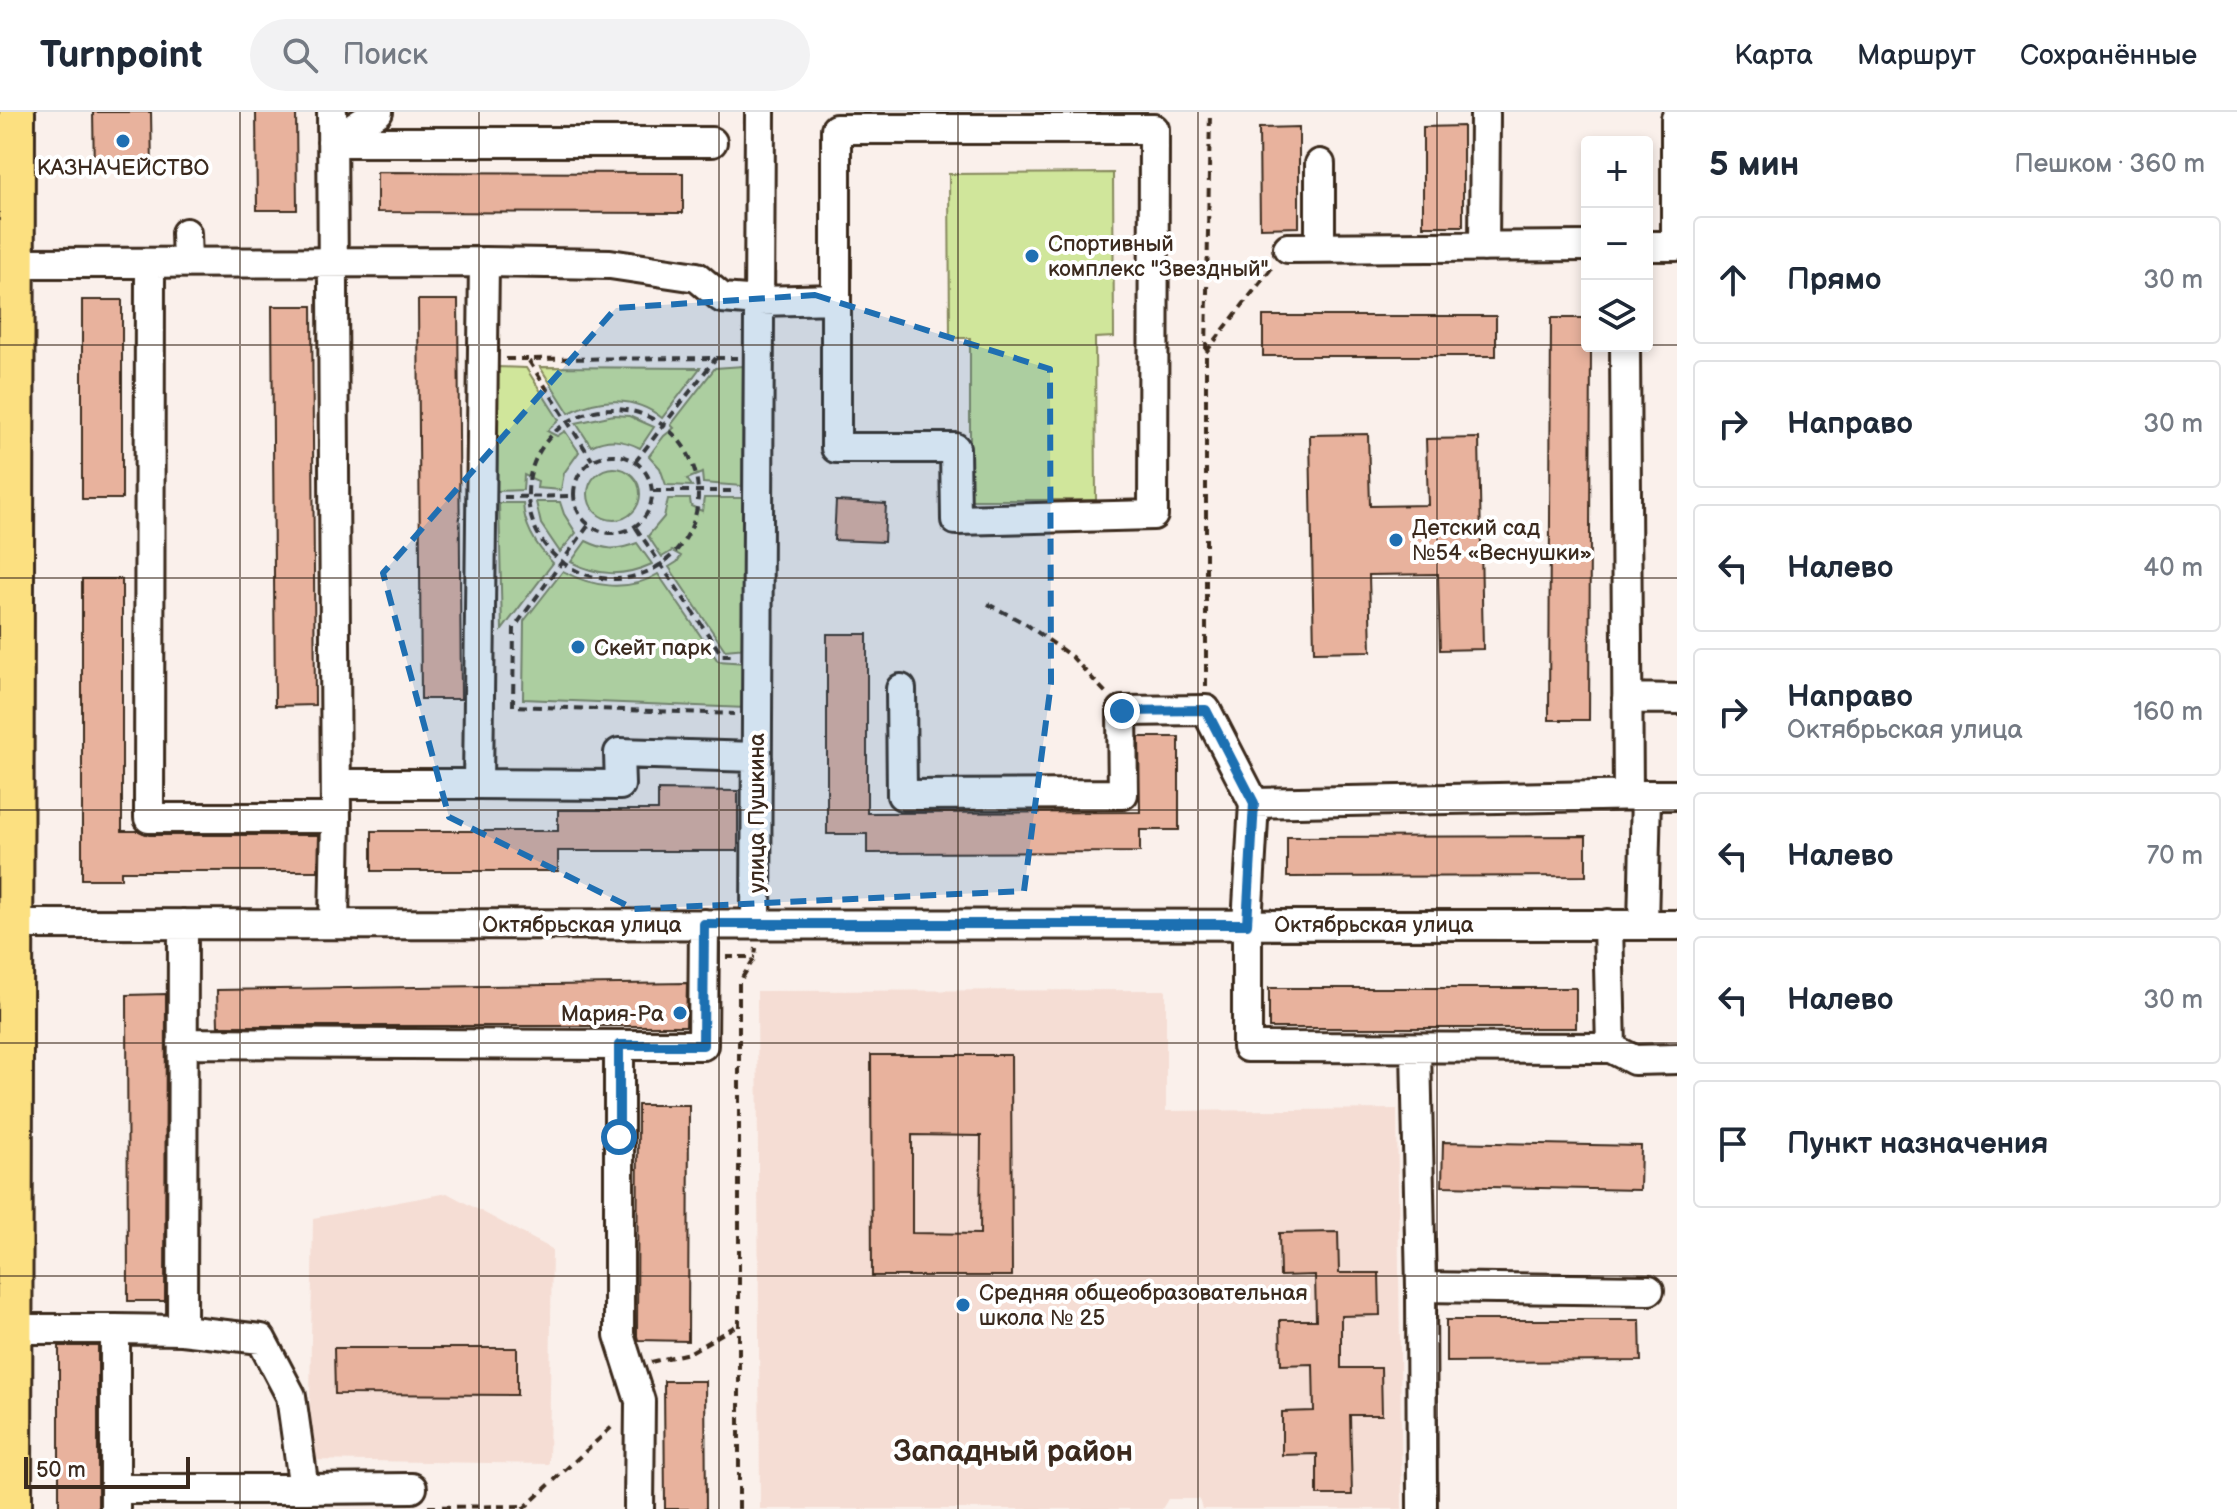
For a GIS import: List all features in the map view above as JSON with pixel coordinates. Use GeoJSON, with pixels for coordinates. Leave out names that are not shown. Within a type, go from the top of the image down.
{"type":"FeatureCollection","features":[{"type":"Feature","properties":{"kind":"main road"},"geometry":{"type":"LineString","coordinates":[[14,1509],[7,1401],[15,1329],[15,924],[8,364],[17,112]]}},
{"type":"Feature","properties":{"kind":"street"},"geometry":{"type":"LineString","coordinates":[[332,112],[334,924]]}},
{"type":"Feature","properties":{"kind":"street"},"geometry":{"type":"LineString","coordinates":[[332,142],[378,112]]}},
{"type":"Feature","properties":{"kind":"street","name":"улица Пушкина"},"geometry":{"type":"LineString","coordinates":[[756,924],[760,112]]}},
{"type":"Feature","properties":{"kind":"street"},"geometry":{"type":"LineString","coordinates":[[1484,247],[1485,114]]}},
{"type":"Feature","properties":{"kind":"street"},"geometry":{"type":"LineString","coordinates":[[1653,246],[1676,246],[1676,119]]}},
{"type":"Feature","properties":{"kind":"street"},"geometry":{"type":"LineString","coordinates":[[836,129],[1154,129],[1153,515],[956,520],[955,448],[836,448],[836,299],[836,129]]}},
{"type":"Feature","properties":{"kind":"street"},"geometry":{"type":"LineString","coordinates":[[332,142],[712,142]]}},
{"type":"Feature","properties":{"kind":"street"},"geometry":{"type":"LineString","coordinates":[[1320,164],[1320,248]]}},
{"type":"Feature","properties":{"kind":"street"},"geometry":{"type":"LineString","coordinates":[[186,233],[187,262]]}},
{"type":"Feature","properties":{"kind":"street"},"geometry":{"type":"LineString","coordinates":[[1288,248],[1581,246]]}},
{"type":"Feature","properties":{"kind":"street"},"geometry":{"type":"LineString","coordinates":[[11,276],[187,262],[610,264],[697,277],[722,298],[759,301],[836,299]]}},
{"type":"Feature","properties":{"kind":"street"},"geometry":{"type":"LineString","coordinates":[[478,784],[484,262]]}},
{"type":"Feature","properties":{"kind":"street"},"geometry":{"type":"LineString","coordinates":[[150,263],[149,818],[336,818]]}},
{"type":"Feature","properties":{"kind":"street"},"geometry":{"type":"LineString","coordinates":[[1625,352],[1627,698],[1637,795],[1643,925]]}},
{"type":"Feature","properties":{"kind":"street"},"geometry":{"type":"LineString","coordinates":[[901,689],[902,795],[1123,794],[1122,711],[1206,710],[1254,803],[1247,924],[1247,1047],[1611,1048],[1634,1060],[1677,1059]]}},
{"type":"Feature","properties":{"kind":"street"},"geometry":{"type":"LineString","coordinates":[[1627,698],[1677,699]]}},
{"type":"Feature","properties":{"kind":"street"},"geometry":{"type":"LineString","coordinates":[[336,784],[620,785],[619,753],[757,757]]}},
{"type":"Feature","properties":{"kind":"street"},"geometry":{"type":"LineString","coordinates":[[1254,803],[1677,795]]}},
{"type":"Feature","properties":{"kind":"street","name":"Октябрьская улица"},"geometry":{"type":"LineString","coordinates":[[15,924],[1677,925]]}},
{"type":"Feature","properties":{"kind":"street"},"geometry":{"type":"LineString","coordinates":[[182,1330],[183,924]]}},
{"type":"Feature","properties":{"kind":"street"},"geometry":{"type":"LineString","coordinates":[[182,1043],[703,1045],[704,924]]}},
{"type":"Feature","properties":{"kind":"street"},"geometry":{"type":"LineString","coordinates":[[1608,924],[1611,1048]]}},
{"type":"Feature","properties":{"kind":"street"},"geometry":{"type":"LineString","coordinates":[[619,1045],[619,1335],[640,1401],[639,1509]]}},
{"type":"Feature","properties":{"kind":"street"},"geometry":{"type":"LineString","coordinates":[[1416,1049],[1422,1509]]}},
{"type":"Feature","properties":{"kind":"street"},"geometry":{"type":"LineString","coordinates":[[1421,1287],[1649,1290]]}},
{"type":"Feature","properties":{"kind":"street"},"geometry":{"type":"LineString","coordinates":[[15,1329],[182,1330],[261,1339],[291,1396],[304,1489]]}},
{"type":"Feature","properties":{"kind":"street"},"geometry":{"type":"LineString","coordinates":[[115,1329],[115,1499],[304,1489],[413,1497]]}},
{"type":"Feature","properties":{"kind":"path"},"geometry":{"type":"LineString","coordinates":[[1206,710],[1210,112]]}},
{"type":"Feature","properties":{"kind":"path"},"geometry":{"type":"LineString","coordinates":[[1206,352],[1288,248]]}},
{"type":"Feature","properties":{"kind":"path"},"geometry":{"type":"LineString","coordinates":[[506,346],[506,360],[759,358]]}},
{"type":"Feature","properties":{"kind":"path"},"geometry":{"type":"LineString","coordinates":[[635,462],[716,358]]}},
{"type":"Feature","properties":{"kind":"path"},"geometry":{"type":"LineString","coordinates":[[529,360],[592,460]]}},
{"type":"Feature","properties":{"kind":"path"},"geometry":{"type":"LineString","coordinates":[[616,409],[649,417],[664,426],[684,446],[698,491],[695,517],[674,554],[661,565],[636,577],[607,579],[579,572],[562,562],[541,540],[531,517],[528,496],[530,475],[543,444],[568,421],[583,414],[616,409]]}},
{"type":"Feature","properties":{"kind":"path"},"geometry":{"type":"LineString","coordinates":[[617,455],[635,462],[649,478],[652,491],[651,505],[645,517],[635,527],[612,534],[588,526],[580,516],[573,496],[582,470],[592,460],[617,455]]}},
{"type":"Feature","properties":{"kind":"path"},"geometry":{"type":"LineString","coordinates":[[652,491],[758,491]]}},
{"type":"Feature","properties":{"kind":"path"},"geometry":{"type":"LineString","coordinates":[[482,497],[573,496]]}},
{"type":"Feature","properties":{"kind":"path"},"geometry":{"type":"LineString","coordinates":[[588,526],[514,628],[513,706],[757,715]]}},
{"type":"Feature","properties":{"kind":"path"},"geometry":{"type":"LineString","coordinates":[[635,527],[722,655],[757,654]]}},
{"type":"Feature","properties":{"kind":"path"},"geometry":{"type":"LineString","coordinates":[[988,604],[1026,624],[1072,657],[1122,711]]}},
{"type":"Feature","properties":{"kind":"path","name":"улица Пушкина"},"geometry":{"type":"LineString","coordinates":[[739,1509],[739,983],[755,957],[756,924]]}},
{"type":"Feature","properties":{"kind":"path"},"geometry":{"type":"LineString","coordinates":[[629,1368],[689,1353],[739,1324]]}},
{"type":"Feature","properties":{"kind":"path"},"geometry":{"type":"LineString","coordinates":[[413,1497],[524,1507],[640,1401]]}},
{"type":"Feature","properties":{"kind":"highlighted area"},"geometry":{"type":"Polygon","coordinates":[[[815,295],[1050,369],[1051,683],[1024,891],[634,909],[449,817],[383,573],[616,308],[815,295]]]}},
{"type":"Feature","properties":{"kind":"shaded area","name":"Средняя общеобразовательная школа № 25"},"geometry":{"type":"Polygon","coordinates":[[[1166,990],[1166,1111],[1397,1109],[1402,1509],[1202,1509],[1199,1499],[1168,1499],[1162,1509],[760,1509],[757,991],[1166,990]]]}},
{"type":"Feature","properties":{"kind":"shaded area"},"geometry":{"type":"Polygon","coordinates":[[[447,1193],[552,1249],[549,1464],[309,1460],[313,1218],[447,1193]]]}},
{"type":"Feature","properties":{"kind":"green space","name":"Спортивный комплекс \"Звездный\""},"geometry":{"type":"Polygon","coordinates":[[[1113,173],[1114,337],[1095,338],[1096,500],[970,500],[970,338],[950,338],[949,174],[1113,173]]]}},
{"type":"Feature","properties":{"kind":"green space"},"geometry":{"type":"Polygon","coordinates":[[[743,366],[742,486],[703,483],[702,473],[687,479],[692,486],[666,485],[660,468],[649,456],[674,428],[671,425],[715,368],[743,366]]]}},
{"type":"Feature","properties":{"kind":"green space"},"geometry":{"type":"Polygon","coordinates":[[[497,367],[526,368],[559,420],[547,431],[557,436],[565,431],[579,452],[564,473],[561,490],[537,488],[538,481],[524,475],[523,490],[496,491],[497,367]]]}},
{"type":"Feature","properties":{"kind":"green space"},"geometry":{"type":"Polygon","coordinates":[[[540,367],[700,368],[662,418],[640,406],[617,401],[592,404],[569,413],[540,367]]]}},
{"type":"Feature","properties":{"kind":"green space"},"geometry":{"type":"Polygon","coordinates":[[[614,415],[629,416],[654,427],[640,448],[615,441],[591,446],[576,423],[614,415]]]}},
{"type":"Feature","properties":{"kind":"green space"},"geometry":{"type":"Polygon","coordinates":[[[614,468],[632,476],[640,494],[632,512],[614,520],[596,512],[588,494],[596,476],[614,468]]]}},
{"type":"Feature","properties":{"kind":"green space"},"geometry":{"type":"Polygon","coordinates":[[[704,498],[744,498],[746,648],[725,650],[669,567],[681,556],[672,551],[662,557],[648,536],[664,517],[668,499],[690,499],[691,506],[702,511],[704,498]]]}},
{"type":"Feature","properties":{"kind":"green space"},"geometry":{"type":"Polygon","coordinates":[[[536,502],[560,502],[576,533],[560,552],[541,524],[536,502]]]}},
{"type":"Feature","properties":{"kind":"green space"},"geometry":{"type":"Polygon","coordinates":[[[499,503],[523,503],[532,535],[553,563],[502,630],[499,503]]]}},
{"type":"Feature","properties":{"kind":"green space"},"geometry":{"type":"Polygon","coordinates":[[[586,541],[611,548],[637,543],[652,564],[621,573],[581,567],[571,562],[586,541]]]}},
{"type":"Feature","properties":{"kind":"green space"},"geometry":{"type":"Polygon","coordinates":[[[563,571],[586,581],[611,586],[635,584],[658,574],[718,661],[746,663],[746,708],[523,699],[524,621],[563,571]]]}},
{"type":"Feature","properties":{"kind":"building","name":"КАЗНАЧЕЙСТВО"},"geometry":{"type":"Polygon","coordinates":[[[93,112],[151,112],[152,170],[94,171],[93,112]]]}},
{"type":"Feature","properties":{"kind":"building"},"geometry":{"type":"Polygon","coordinates":[[[256,112],[296,112],[297,210],[257,210],[256,112]]]}},
{"type":"Feature","properties":{"kind":"building"},"geometry":{"type":"Polygon","coordinates":[[[1463,126],[1463,226],[1423,226],[1423,127],[1463,126]]]}},
{"type":"Feature","properties":{"kind":"building"},"geometry":{"type":"Polygon","coordinates":[[[1299,127],[1299,227],[1260,228],[1259,128],[1299,127]]]}},
{"type":"Feature","properties":{"kind":"building"},"geometry":{"type":"Polygon","coordinates":[[[377,172],[683,173],[683,213],[377,212],[377,172]]]}},
{"type":"Feature","properties":{"kind":"building"},"geometry":{"type":"Polygon","coordinates":[[[82,300],[122,300],[122,499],[82,499],[82,300]]]}},
{"type":"Feature","properties":{"kind":"building"},"geometry":{"type":"Polygon","coordinates":[[[418,300],[458,300],[461,699],[421,699],[418,300]]]}},
{"type":"Feature","properties":{"kind":"building"},"geometry":{"type":"Polygon","coordinates":[[[272,306],[312,306],[315,705],[275,706],[272,306]]]}},
{"type":"Feature","properties":{"kind":"building"},"geometry":{"type":"Polygon","coordinates":[[[1263,316],[1496,316],[1496,356],[1263,356],[1263,316]]]}},
{"type":"Feature","properties":{"kind":"building"},"geometry":{"type":"Polygon","coordinates":[[[1551,318],[1581,318],[1581,352],[1591,352],[1589,720],[1549,720],[1551,318]]]}},
{"type":"Feature","properties":{"kind":"building","name":"Детский сад №54 «Веснушки»"},"geometry":{"type":"Polygon","coordinates":[[[1368,434],[1370,506],[1428,505],[1426,439],[1479,438],[1483,649],[1440,650],[1438,574],[1369,575],[1371,651],[1314,652],[1310,435],[1368,434]]]}},
{"type":"Feature","properties":{"kind":"building"},"geometry":{"type":"Polygon","coordinates":[[[836,501],[886,504],[884,542],[834,540],[836,501]]]}},
{"type":"Feature","properties":{"kind":"building"},"geometry":{"type":"Polygon","coordinates":[[[82,579],[122,579],[122,831],[139,831],[149,835],[319,835],[318,871],[121,871],[121,879],[82,879],[82,579]]]}},
{"type":"Feature","properties":{"kind":"building"},"geometry":{"type":"Polygon","coordinates":[[[827,634],[867,634],[867,813],[1140,812],[1139,737],[1179,737],[1179,830],[1140,830],[1140,852],[867,853],[867,834],[827,834],[827,634]]]}},
{"type":"Feature","properties":{"kind":"building"},"geometry":{"type":"Polygon","coordinates":[[[658,790],[738,791],[738,851],[558,851],[558,871],[372,871],[372,831],[558,831],[558,810],[658,810],[658,790]]]}},
{"type":"Feature","properties":{"kind":"building"},"geometry":{"type":"Polygon","coordinates":[[[1586,836],[1586,876],[1287,877],[1287,837],[1586,836]]]}},
{"type":"Feature","properties":{"kind":"building"},"geometry":{"type":"Polygon","coordinates":[[[687,983],[686,1026],[218,1026],[217,990],[687,983]]]}},
{"type":"Feature","properties":{"kind":"building"},"geometry":{"type":"Polygon","coordinates":[[[1269,988],[1576,988],[1576,1028],[1269,1028],[1269,988]]]}},
{"type":"Feature","properties":{"kind":"building"},"geometry":{"type":"Polygon","coordinates":[[[166,994],[165,1301],[128,1301],[127,995],[166,994]]]}},
{"type":"Feature","properties":{"kind":"building"},"geometry":{"type":"Polygon","coordinates":[[[871,1055],[1011,1055],[1012,1276],[872,1276],[871,1055]],[[912,1135],[912,1233],[980,1234],[981,1136],[912,1135]]]}},
{"type":"Feature","properties":{"kind":"building"},"geometry":{"type":"Polygon","coordinates":[[[638,1105],[689,1105],[688,1341],[638,1340],[637,1336],[638,1105]]]}},
{"type":"Feature","properties":{"kind":"building"},"geometry":{"type":"Polygon","coordinates":[[[1443,1142],[1641,1146],[1640,1190],[1442,1186],[1443,1142]]]}},
{"type":"Feature","properties":{"kind":"building"},"geometry":{"type":"Polygon","coordinates":[[[1338,1232],[1339,1273],[1379,1273],[1380,1315],[1341,1316],[1341,1368],[1381,1368],[1382,1415],[1350,1415],[1352,1495],[1317,1495],[1317,1454],[1282,1455],[1282,1412],[1314,1411],[1313,1364],[1281,1365],[1280,1320],[1316,1320],[1315,1275],[1280,1276],[1279,1233],[1338,1232]]]}},
{"type":"Feature","properties":{"kind":"building"},"geometry":{"type":"Polygon","coordinates":[[[1446,1320],[1640,1320],[1641,1361],[1446,1362],[1446,1320]]]}},
{"type":"Feature","properties":{"kind":"building"},"geometry":{"type":"Polygon","coordinates":[[[59,1346],[98,1346],[98,1509],[59,1509],[59,1346]]]}},
{"type":"Feature","properties":{"kind":"building"},"geometry":{"type":"Polygon","coordinates":[[[334,1348],[517,1348],[517,1395],[335,1394],[334,1348]]]}},
{"type":"Feature","properties":{"kind":"building"},"geometry":{"type":"Polygon","coordinates":[[[664,1381],[705,1381],[706,1509],[665,1509],[664,1381]]]}},
{"type":"Feature","properties":{"kind":"place","name":"КАЗНАЧЕЙСТВО"},"geometry":{"type":"Point","coordinates":[123,141]}},
{"type":"Feature","properties":{"kind":"place","name":"Спортивный комплекс \"Звездный\""},"geometry":{"type":"Point","coordinates":[1032,256]}},
{"type":"Feature","properties":{"kind":"place","name":"Детский сад №54 «Веснушки»"},"geometry":{"type":"Point","coordinates":[1396,540]}},
{"type":"Feature","properties":{"kind":"place","name":"Скейт парк"},"geometry":{"type":"Point","coordinates":[578,647]}},
{"type":"Feature","properties":{"kind":"place","name":"Мария-Ра"},"geometry":{"type":"Point","coordinates":[680,1013]}},
{"type":"Feature","properties":{"kind":"place","name":"Средняя общеобразовательная школа № 25"},"geometry":{"type":"Point","coordinates":[963,1305]}},
{"type":"Feature","properties":{"kind":"district","name":"Западный район"},"geometry":{"type":"Point","coordinates":[1013,1451]}},
{"type":"Feature","properties":{"kind":"route"},"geometry":{"type":"LineString","coordinates":[[619,1137],[619,1045],[703,1045],[704,924],[1247,924],[1254,803],[1206,710],[1122,711]]}}]}
